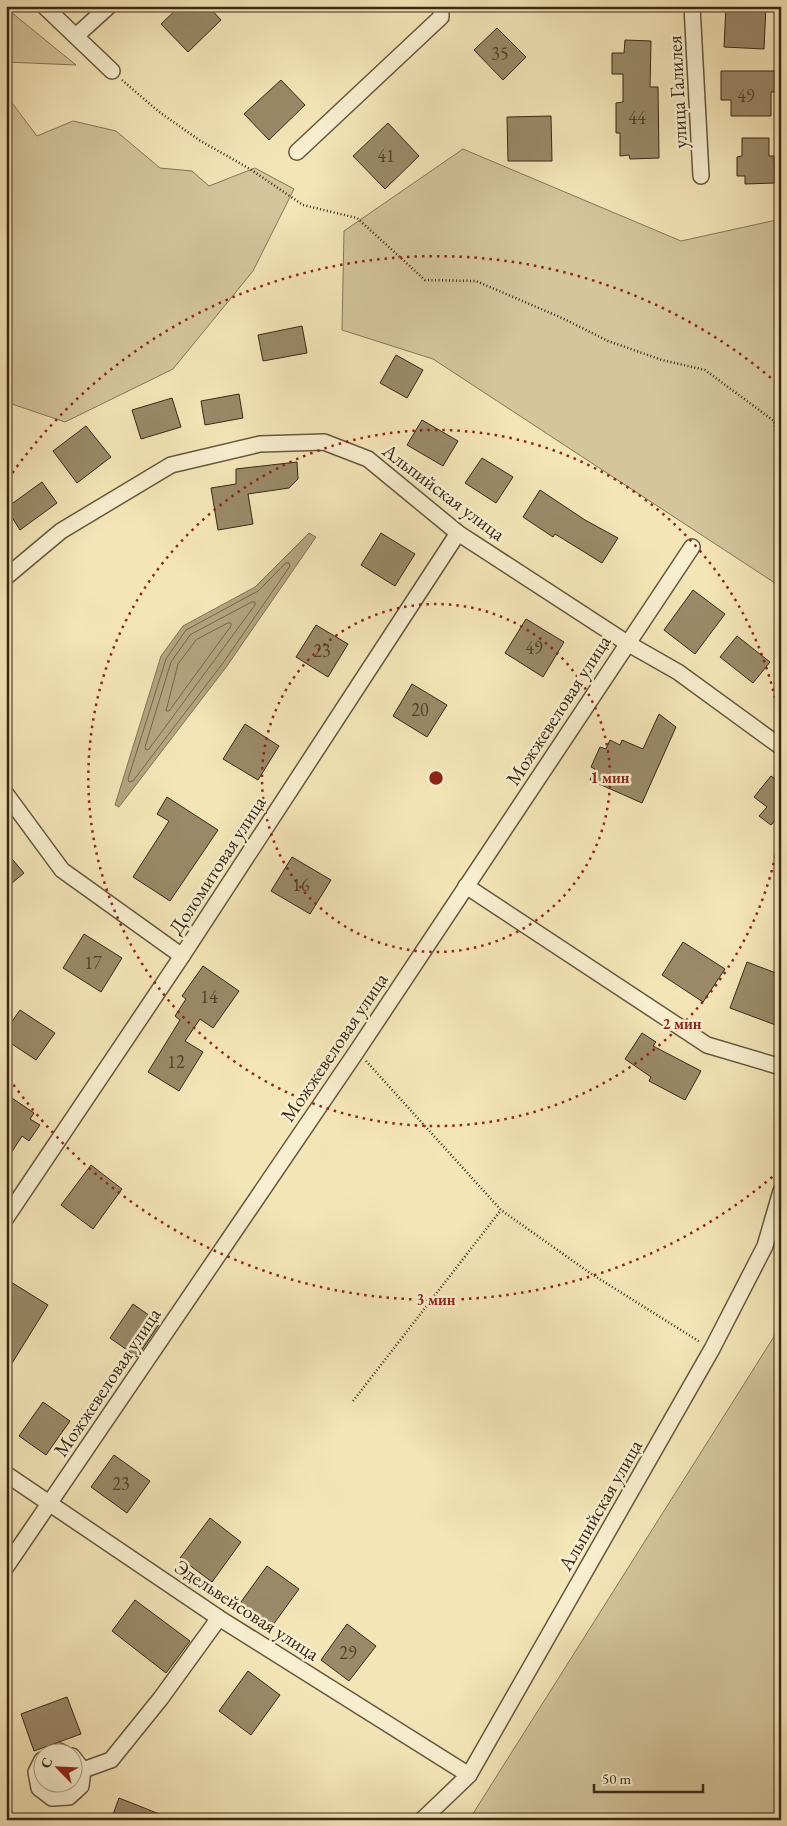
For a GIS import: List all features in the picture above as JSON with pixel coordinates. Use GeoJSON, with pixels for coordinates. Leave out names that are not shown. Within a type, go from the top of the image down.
{"type":"FeatureCollection","features":[{"type":"Feature","properties":{"kind":"street"},"geometry":{"type":"LineString","coordinates":[[44,6],[112,71]]}},
{"type":"Feature","properties":{"kind":"street"},"geometry":{"type":"LineString","coordinates":[[76,36],[109,6]]}},
{"type":"Feature","properties":{"kind":"street"},"geometry":{"type":"LineString","coordinates":[[297,152],[441,17],[440,6]]}},
{"type":"Feature","properties":{"kind":"street","name":"улица Галилея"},"geometry":{"type":"LineString","coordinates":[[692,6],[701,176]]}},
{"type":"Feature","properties":{"kind":"street","name":"Альпийская улица"},"geometry":{"type":"LineString","coordinates":[[6,577],[60,531],[171,465],[260,444],[324,442],[368,459],[458,532],[627,643],[678,672],[781,747]]}},
{"type":"Feature","properties":{"kind":"street","name":"Доломитовая улица"},"geometry":{"type":"LineString","coordinates":[[6,1218],[182,956],[458,532]]}},
{"type":"Feature","properties":{"kind":"street","name":"Можжевеловая улица"},"geometry":{"type":"LineString","coordinates":[[6,1567],[357,1051],[692,547]]}},
{"type":"Feature","properties":{"kind":"street"},"geometry":{"type":"LineString","coordinates":[[6,794],[62,870],[182,956]]}},
{"type":"Feature","properties":{"kind":"street"},"geometry":{"type":"LineString","coordinates":[[466,886],[707,1045],[781,1067]]}},
{"type":"Feature","properties":{"kind":"street","name":"Альпийская улица"},"geometry":{"type":"LineString","coordinates":[[422,1820],[469,1775],[712,1349],[765,1246],[781,1191]]}},
{"type":"Feature","properties":{"kind":"street","name":"Эдельвейсовая улица"},"geometry":{"type":"LineString","coordinates":[[6,1474],[219,1618],[469,1775]]}},
{"type":"Feature","properties":{"kind":"street"},"geometry":{"type":"LineString","coordinates":[[82,1778],[83,1770],[111,1760],[162,1698],[219,1618]]}},
{"type":"Feature","properties":{"kind":"street"},"geometry":{"type":"LineString","coordinates":[[47,1794],[52,1798],[68,1797],[72,1794]]}},
{"type":"Feature","properties":{"kind":"path"},"geometry":{"type":"LineString","coordinates":[[112,71],[158,111],[199,140],[250,169],[303,205],[357,218],[425,280],[476,281],[562,318],[608,341],[662,360],[705,370],[774,421],[781,457]]}},
{"type":"Feature","properties":{"kind":"path"},"geometry":{"type":"LineString","coordinates":[[357,1051],[500,1210],[590,1273],[712,1349]]}},
{"type":"Feature","properties":{"kind":"path"},"geometry":{"type":"LineString","coordinates":[[353,1402],[500,1210]]}},
{"type":"Feature","properties":{"kind":"shaded area"},"geometry":{"type":"Polygon","coordinates":[[[6,8],[76,65],[6,62],[6,8]]]}},
{"type":"Feature","properties":{"kind":"shaded area"},"geometry":{"type":"Polygon","coordinates":[[[6,95],[37,136],[73,121],[116,131],[160,168],[192,171],[209,186],[255,168],[294,189],[253,271],[173,369],[65,422],[6,402],[6,95]]]}},
{"type":"Feature","properties":{"kind":"shaded area"},"geometry":{"type":"Polygon","coordinates":[[[463,149],[681,241],[781,219],[781,587],[433,359],[342,330],[344,231],[463,149]]]}},
{"type":"Feature","properties":{"kind":"shaded area"},"geometry":{"type":"Polygon","coordinates":[[[781,1318],[781,1490],[778,1503],[781,1506],[781,1820],[469,1820],[775,1335],[781,1318]]]}},
{"type":"Feature","properties":{"kind":"water"},"geometry":{"type":"Polygon","coordinates":[[[309,533],[316,537],[227,666],[119,807],[115,805],[161,656],[183,626],[255,587],[309,533]]]}},
{"type":"Feature","properties":{"kind":"building"},"geometry":{"type":"Polygon","coordinates":[[[180,6],[208,6],[221,20],[188,52],[161,24],[180,6]]]}},
{"type":"Feature","properties":{"kind":"building"},"geometry":{"type":"Polygon","coordinates":[[[726,6],[766,6],[764,49],[724,47],[726,6]]]}},
{"type":"Feature","properties":{"kind":"building"},"geometry":{"type":"Polygon","coordinates":[[[497,28],[526,57],[503,80],[474,50],[497,28]]]}},
{"type":"Feature","properties":{"kind":"building"},"geometry":{"type":"Polygon","coordinates":[[[625,40],[651,41],[650,87],[658,87],[659,158],[630,159],[629,155],[620,156],[620,133],[616,133],[616,103],[623,102],[623,74],[612,74],[612,53],[624,53],[625,40]]]}},
{"type":"Feature","properties":{"kind":"building"},"geometry":{"type":"Polygon","coordinates":[[[721,71],[781,71],[781,92],[771,92],[771,116],[731,116],[731,100],[721,100],[721,71]]]}},
{"type":"Feature","properties":{"kind":"building"},"geometry":{"type":"Polygon","coordinates":[[[281,80],[305,105],[269,140],[244,114],[281,80]]]}},
{"type":"Feature","properties":{"kind":"building"},"geometry":{"type":"Polygon","coordinates":[[[551,116],[552,161],[508,161],[507,117],[551,116]]]}},
{"type":"Feature","properties":{"kind":"building"},"geometry":{"type":"Polygon","coordinates":[[[388,123],[419,156],[385,189],[353,156],[388,123]]]}},
{"type":"Feature","properties":{"kind":"building"},"geometry":{"type":"Polygon","coordinates":[[[742,138],[769,138],[769,156],[774,156],[775,183],[745,184],[745,176],[737,176],[737,157],[742,156],[742,138]]]}},
{"type":"Feature","properties":{"kind":"building"},"geometry":{"type":"Polygon","coordinates":[[[302,326],[307,353],[263,361],[258,335],[302,326]]]}},
{"type":"Feature","properties":{"kind":"building"},"geometry":{"type":"Polygon","coordinates":[[[396,355],[423,370],[407,398],[380,383],[396,355]]]}},
{"type":"Feature","properties":{"kind":"building"},"geometry":{"type":"Polygon","coordinates":[[[239,394],[243,418],[205,425],[201,401],[239,394]]]}},
{"type":"Feature","properties":{"kind":"building"},"geometry":{"type":"Polygon","coordinates":[[[172,398],[181,427],[141,439],[132,410],[172,398]]]}},
{"type":"Feature","properties":{"kind":"building"},"geometry":{"type":"Polygon","coordinates":[[[422,420],[458,441],[443,466],[407,445],[422,420]]]}},
{"type":"Feature","properties":{"kind":"building"},"geometry":{"type":"Polygon","coordinates":[[[86,426],[111,457],[77,483],[53,451],[86,426]]]}},
{"type":"Feature","properties":{"kind":"building"},"geometry":{"type":"Polygon","coordinates":[[[482,458],[513,477],[496,503],[465,483],[482,458]]]}},
{"type":"Feature","properties":{"kind":"building"},"geometry":{"type":"Polygon","coordinates":[[[297,462],[298,479],[289,488],[248,494],[253,524],[218,530],[211,488],[236,484],[236,469],[297,462]]]}},
{"type":"Feature","properties":{"kind":"building"},"geometry":{"type":"Polygon","coordinates":[[[42,482],[57,503],[20,530],[6,508],[42,482]]]}},
{"type":"Feature","properties":{"kind":"building"},"geometry":{"type":"Polygon","coordinates":[[[540,490],[585,520],[618,538],[602,563],[555,534],[553,537],[523,517],[540,490]]]}},
{"type":"Feature","properties":{"kind":"building"},"geometry":{"type":"Polygon","coordinates":[[[381,533],[415,554],[395,586],[361,565],[381,533]]]}},
{"type":"Feature","properties":{"kind":"building"},"geometry":{"type":"Polygon","coordinates":[[[693,590],[725,614],[695,654],[664,630],[693,590]]]}},
{"type":"Feature","properties":{"kind":"building"},"geometry":{"type":"Polygon","coordinates":[[[526,619],[564,642],[543,677],[505,653],[526,619]]]}},
{"type":"Feature","properties":{"kind":"building"},"geometry":{"type":"Polygon","coordinates":[[[316,625],[348,644],[328,677],[296,657],[316,625]]]}},
{"type":"Feature","properties":{"kind":"building"},"geometry":{"type":"Polygon","coordinates":[[[737,636],[770,662],[753,683],[720,657],[737,636]]]}},
{"type":"Feature","properties":{"kind":"building"},"geometry":{"type":"Polygon","coordinates":[[[412,684],[447,705],[427,737],[393,716],[412,684]]]}},
{"type":"Feature","properties":{"kind":"building"},"geometry":{"type":"Polygon","coordinates":[[[659,714],[676,727],[642,803],[590,780],[595,769],[591,767],[600,747],[606,749],[610,740],[620,745],[622,740],[643,749],[659,714]]]}},
{"type":"Feature","properties":{"kind":"building"},"geometry":{"type":"Polygon","coordinates":[[[245,724],[279,746],[258,780],[223,759],[245,724]]]}},
{"type":"Feature","properties":{"kind":"building"},"geometry":{"type":"Polygon","coordinates":[[[771,776],[781,783],[781,814],[771,825],[759,816],[767,807],[754,797],[771,776]]]}},
{"type":"Feature","properties":{"kind":"building"},"geometry":{"type":"Polygon","coordinates":[[[167,797],[218,830],[170,901],[133,877],[169,821],[157,814],[167,797]]]}},
{"type":"Feature","properties":{"kind":"building"},"geometry":{"type":"Polygon","coordinates":[[[6,852],[24,873],[6,888],[6,852]]]}},
{"type":"Feature","properties":{"kind":"building"},"geometry":{"type":"Polygon","coordinates":[[[292,857],[331,880],[310,914],[271,891],[292,857]]]}},
{"type":"Feature","properties":{"kind":"building"},"geometry":{"type":"Polygon","coordinates":[[[84,934],[122,958],[101,992],[63,968],[84,934]]]}},
{"type":"Feature","properties":{"kind":"building"},"geometry":{"type":"Polygon","coordinates":[[[683,942],[725,969],[703,1002],[662,975],[683,942]]]}},
{"type":"Feature","properties":{"kind":"building"},"geometry":{"type":"Polygon","coordinates":[[[747,962],[781,975],[781,1027],[730,1008],[747,962]]]}},
{"type":"Feature","properties":{"kind":"building"},"geometry":{"type":"Polygon","coordinates":[[[203,966],[239,991],[213,1028],[200,1019],[185,1041],[203,1052],[179,1091],[148,1072],[180,1020],[175,1016],[186,999],[182,996],[203,966]]]}},
{"type":"Feature","properties":{"kind":"building"},"geometry":{"type":"Polygon","coordinates":[[[20,1010],[55,1033],[36,1060],[6,1040],[6,1030],[20,1010]]]}},
{"type":"Feature","properties":{"kind":"building"},"geometry":{"type":"Polygon","coordinates":[[[642,1033],[656,1042],[653,1046],[701,1071],[685,1100],[649,1081],[651,1077],[625,1059],[642,1033]]]}},
{"type":"Feature","properties":{"kind":"building"},"geometry":{"type":"Polygon","coordinates":[[[6,1094],[34,1113],[30,1119],[40,1125],[29,1141],[22,1136],[6,1161],[6,1094]]]}},
{"type":"Feature","properties":{"kind":"building"},"geometry":{"type":"Polygon","coordinates":[[[91,1165],[122,1189],[93,1229],[61,1205],[91,1165]]]}},
{"type":"Feature","properties":{"kind":"building"},"geometry":{"type":"Polygon","coordinates":[[[6,1279],[48,1305],[6,1373],[6,1279]]]}},
{"type":"Feature","properties":{"kind":"building"},"geometry":{"type":"Polygon","coordinates":[[[133,1304],[160,1323],[137,1357],[110,1338],[133,1304]]]}},
{"type":"Feature","properties":{"kind":"building"},"geometry":{"type":"Polygon","coordinates":[[[43,1402],[70,1421],[46,1455],[19,1436],[43,1402]]]}},
{"type":"Feature","properties":{"kind":"building"},"geometry":{"type":"Polygon","coordinates":[[[114,1455],[150,1481],[127,1513],[91,1487],[114,1455]]]}},
{"type":"Feature","properties":{"kind":"building"},"geometry":{"type":"Polygon","coordinates":[[[210,1518],[241,1542],[212,1582],[180,1558],[210,1518]]]}},
{"type":"Feature","properties":{"kind":"building"},"geometry":{"type":"Polygon","coordinates":[[[267,1566],[299,1589],[270,1629],[238,1606],[267,1566]]]}},
{"type":"Feature","properties":{"kind":"building"},"geometry":{"type":"Polygon","coordinates":[[[135,1600],[190,1641],[166,1673],[112,1631],[135,1600]]]}},
{"type":"Feature","properties":{"kind":"building"},"geometry":{"type":"Polygon","coordinates":[[[347,1624],[376,1646],[349,1681],[321,1660],[347,1624]]]}},
{"type":"Feature","properties":{"kind":"building"},"geometry":{"type":"Polygon","coordinates":[[[248,1671],[280,1695],[251,1735],[219,1711],[248,1671]]]}},
{"type":"Feature","properties":{"kind":"building"},"geometry":{"type":"Polygon","coordinates":[[[67,1697],[81,1734],[53,1744],[32,1745],[21,1714],[67,1697]]]}},
{"type":"Feature","properties":{"kind":"building"},"geometry":{"type":"Polygon","coordinates":[[[119,1798],[172,1819],[172,1820],[111,1820],[119,1798]]]}}]}
